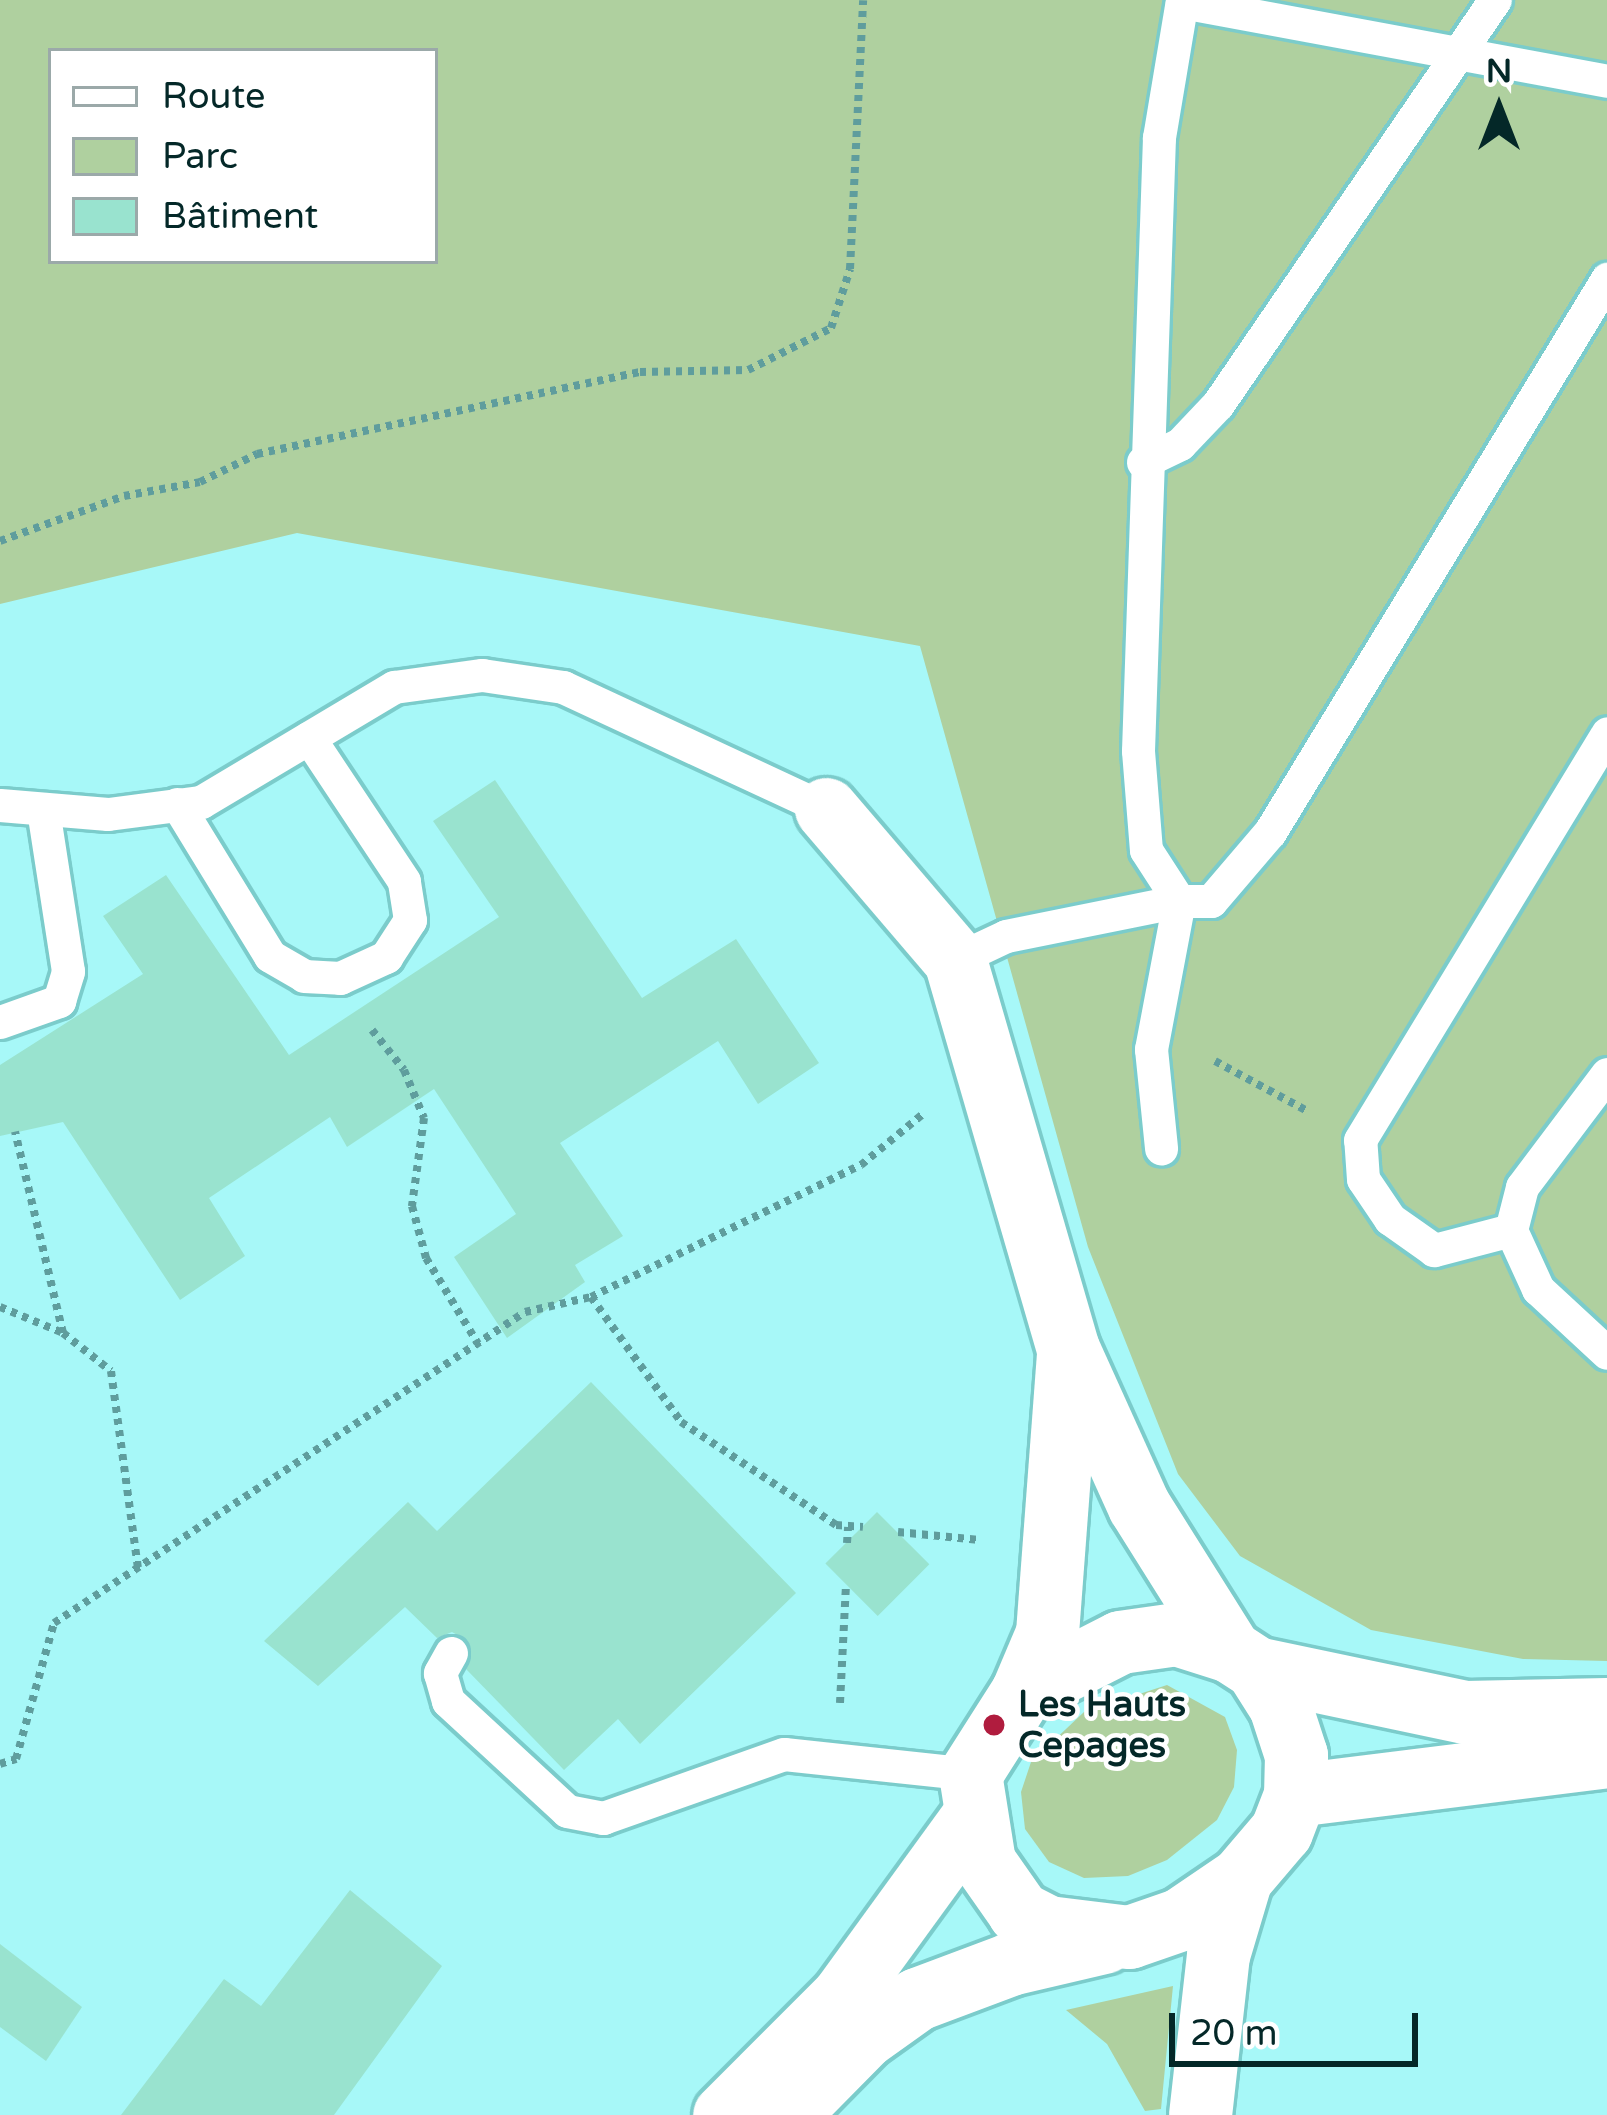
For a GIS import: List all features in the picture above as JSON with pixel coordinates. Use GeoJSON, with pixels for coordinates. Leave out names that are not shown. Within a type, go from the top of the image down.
{"type":"FeatureCollection","features":[{"type":"Feature","properties":{"kind":"street"},"geometry":{"type":"LineString","coordinates":[[787,2115],[865,2036],[917,1999],[1010,1964],[1129,1937],[1180,1919],[1241,1877],[1281,1831],[1295,1795],[1296,1755],[1280,1706],[1139,1506],[1068,1349],[955,960],[826,808]]}},
{"type":"Feature","properties":{"kind":"street"},"geometry":{"type":"LineString","coordinates":[[724,2115],[842,1997],[972,1796],[1022,1692],[1047,1633],[1068,1349]]}},
{"type":"Feature","properties":{"kind":"street"},"geometry":{"type":"LineString","coordinates":[[1022,1692],[1120,1642],[1176,1634],[1243,1659],[1465,1712],[1607,1709]]}},
{"type":"Feature","properties":{"kind":"street"},"geometry":{"type":"LineString","coordinates":[[1295,1795],[1607,1756]]}},
{"type":"Feature","properties":{"kind":"street"},"geometry":{"type":"LineString","coordinates":[[972,1796],[984,1862],[1018,1912],[1070,1933],[1129,1937]]}},
{"type":"Feature","properties":{"kind":"street"},"geometry":{"type":"LineString","coordinates":[[1200,2115],[1218,1954],[1241,1877]]}},
{"type":"Feature","properties":{"kind":"lane"},"geometry":{"type":"LineString","coordinates":[[1143,462],[1180,444],[1218,404],[1495,0]]}},
{"type":"Feature","properties":{"kind":"lane"},"geometry":{"type":"LineString","coordinates":[[1162,1148],[1155,1029],[1179,901],[1146,850],[1138,751],[1143,462],[1160,137],[1182,1],[1460,49],[1607,81]]}},
{"type":"Feature","properties":{"kind":"lane"},"geometry":{"type":"LineString","coordinates":[[955,960],[1006,937],[1179,901],[1211,901],[1270,832],[1607,279]]}},
{"type":"Feature","properties":{"kind":"lane"},"geometry":{"type":"LineString","coordinates":[[0,805],[108,814],[201,802],[394,688],[482,675],[563,688],[826,808]]}},
{"type":"Feature","properties":{"kind":"lane"},"geometry":{"type":"LineString","coordinates":[[1510,1229],[1434,1250],[1390,1219],[1363,1179],[1360,1140],[1607,733]]}},
{"type":"Feature","properties":{"kind":"lane"},"geometry":{"type":"LineString","coordinates":[[176,804],[270,956],[304,976],[340,978],[386,957],[410,920],[404,881],[309,738]]}},
{"type":"Feature","properties":{"kind":"lane"},"geometry":{"type":"LineString","coordinates":[[0,1022],[59,1001],[68,971],[43,808]]}},
{"type":"Feature","properties":{"kind":"lane"},"geometry":{"type":"LineString","coordinates":[[1607,1074],[1522,1187],[1510,1229],[1538,1289],[1607,1353]]}},
{"type":"Feature","properties":{"kind":"lane"},"geometry":{"type":"LineString","coordinates":[[451,1653],[440,1672],[448,1701],[567,1811],[603,1818],[784,1754],[838,1754],[972,1796]]}},
{"type":"Feature","properties":{"kind":"path"},"geometry":{"type":"LineString","coordinates":[[0,541],[124,496],[200,482],[257,454],[640,372],[748,370],[832,328],[850,269],[863,0]]}},
{"type":"Feature","properties":{"kind":"path"},"geometry":{"type":"LineString","coordinates":[[358,1011],[404,1070],[424,1118],[412,1206],[426,1258],[478,1344]]}},
{"type":"Feature","properties":{"kind":"path"},"geometry":{"type":"LineString","coordinates":[[1155,1029],[1360,1140]]}},
{"type":"Feature","properties":{"kind":"path"},"geometry":{"type":"LineString","coordinates":[[0,1764],[16,1759],[54,1623],[525,1312],[591,1297],[861,1165],[946,1095],[988,1074]]}},
{"type":"Feature","properties":{"kind":"path"},"geometry":{"type":"LineString","coordinates":[[14,1132],[63,1333]]}},
{"type":"Feature","properties":{"kind":"path"},"geometry":{"type":"LineString","coordinates":[[591,1297],[681,1422],[848,1527],[863,1527]]}},
{"type":"Feature","properties":{"kind":"path"},"geometry":{"type":"LineString","coordinates":[[0,1307],[63,1333],[111,1371],[138,1567]]}},
{"type":"Feature","properties":{"kind":"path"},"geometry":{"type":"LineString","coordinates":[[847,1543],[848,1527]]}},
{"type":"Feature","properties":{"kind":"path"},"geometry":{"type":"LineString","coordinates":[[898,1532],[988,1541]]}},
{"type":"Feature","properties":{"kind":"path"},"geometry":{"type":"LineString","coordinates":[[838,1754],[846,1585]]}},
{"type":"Feature","properties":{"kind":"green space"},"geometry":{"type":"Polygon","coordinates":[[[0,0],[1607,0],[1607,1661],[1523,1659],[1371,1630],[1240,1556],[1178,1474],[1088,1247],[920,646],[297,533],[0,604],[0,0]]]}},
{"type":"Feature","properties":{"kind":"green space"},"geometry":{"type":"Polygon","coordinates":[[[1167,1685],[1225,1717],[1237,1750],[1234,1787],[1217,1820],[1167,1860],[1128,1876],[1084,1878],[1049,1862],[1025,1829],[1021,1792],[1031,1762],[1084,1712],[1167,1685]]]}},
{"type":"Feature","properties":{"kind":"green space"},"geometry":{"type":"Polygon","coordinates":[[[1173,1986],[1161,2109],[1145,2111],[1107,2044],[1066,2010],[1173,1986]]]}},
{"type":"Feature","properties":{"kind":"building"},"geometry":{"type":"Polygon","coordinates":[[[495,780],[642,998],[736,939],[819,1063],[758,1104],[718,1041],[560,1143],[623,1236],[575,1265],[585,1282],[507,1338],[454,1257],[516,1214],[434,1089],[347,1147],[330,1117],[209,1198],[245,1256],[180,1300],[63,1122],[0,1136],[0,1065],[143,974],[103,916],[166,875],[289,1055],[499,917],[433,821],[495,780]]]}},
{"type":"Feature","properties":{"kind":"building"},"geometry":{"type":"Polygon","coordinates":[[[591,1382],[796,1593],[640,1744],[618,1719],[564,1770],[466,1669],[468,1641],[452,1632],[437,1638],[405,1607],[318,1686],[264,1641],[408,1502],[437,1531],[591,1382]]]}},
{"type":"Feature","properties":{"kind":"building"},"geometry":{"type":"Polygon","coordinates":[[[877,1512],[929,1564],[878,1616],[825,1564],[877,1512]]]}},
{"type":"Feature","properties":{"kind":"building"},"geometry":{"type":"Polygon","coordinates":[[[350,1890],[442,1966],[334,2115],[121,2115],[224,1979],[261,2006],[350,1890]]]}},
{"type":"Feature","properties":{"kind":"building"},"geometry":{"type":"Polygon","coordinates":[[[0,1944],[82,2007],[46,2061],[0,2027],[0,1944]]]}},
{"type":"Feature","properties":{"kind":"place","name":"Les Hauts Cepages"},"geometry":{"type":"Point","coordinates":[994,1725]}}]}
